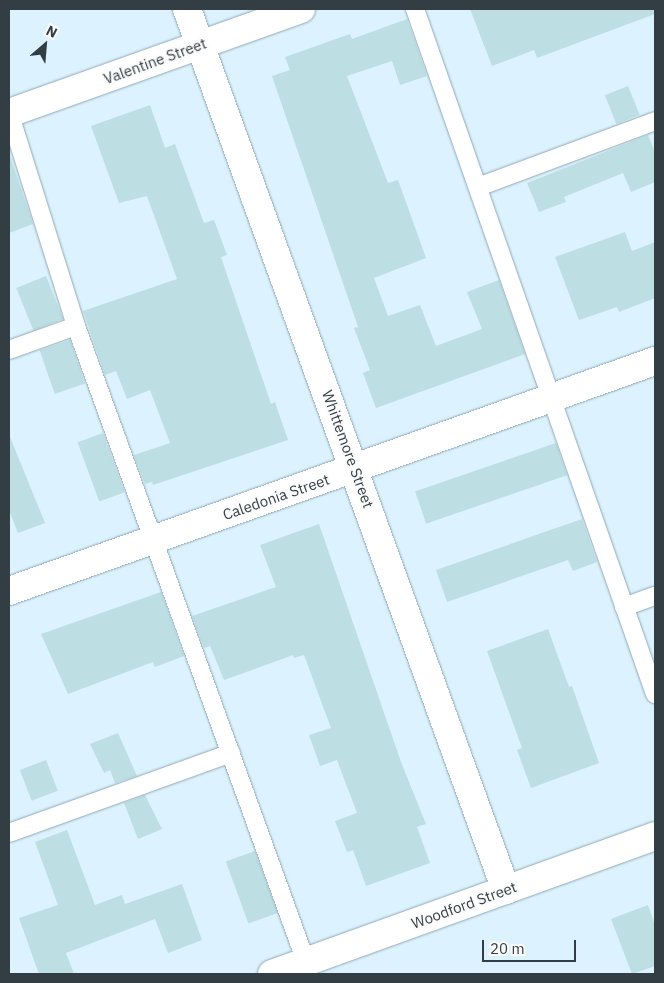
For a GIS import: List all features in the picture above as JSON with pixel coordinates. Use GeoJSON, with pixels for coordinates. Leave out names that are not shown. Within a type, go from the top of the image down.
{"type":"FeatureCollection","features":[{"type":"Feature","properties":{"kind":"street","name":"Whittemore Street"},"geometry":{"type":"LineString","coordinates":[[187,9],[506,890]]}},
{"type":"Feature","properties":{"kind":"street","name":"Valentine Street"},"geometry":{"type":"LineString","coordinates":[[9,113],[301,9]]}},
{"type":"Feature","properties":{"kind":"street","name":"Caledonia Street"},"geometry":{"type":"LineString","coordinates":[[9,591],[355,470],[655,361]]}},
{"type":"Feature","properties":{"kind":"street","name":"Woodford Street"},"geometry":{"type":"LineString","coordinates":[[272,974],[655,836]]}},
{"type":"Feature","properties":{"kind":"lane"},"geometry":{"type":"LineString","coordinates":[[415,9],[655,694]]}},
{"type":"Feature","properties":{"kind":"lane"},"geometry":{"type":"LineString","coordinates":[[9,113],[76,326],[306,962]]}},
{"type":"Feature","properties":{"kind":"lane"},"geometry":{"type":"LineString","coordinates":[[478,187],[655,121]]}},
{"type":"Feature","properties":{"kind":"lane"},"geometry":{"type":"LineString","coordinates":[[9,350],[76,326]]}},
{"type":"Feature","properties":{"kind":"lane"},"geometry":{"type":"LineString","coordinates":[[624,607],[655,596]]}},
{"type":"Feature","properties":{"kind":"lane"},"geometry":{"type":"LineString","coordinates":[[9,833],[231,753]]}},
{"type":"Feature","properties":{"kind":"building"},"geometry":{"type":"Polygon","coordinates":[[[470,9],[655,9],[655,14],[537,58],[534,50],[492,66],[470,9]]]}},
{"type":"Feature","properties":{"kind":"building"},"geometry":{"type":"Polygon","coordinates":[[[407,19],[427,76],[400,85],[392,61],[347,76],[388,183],[398,180],[426,258],[374,278],[388,316],[420,305],[436,346],[482,329],[467,292],[499,280],[525,354],[376,408],[363,373],[370,370],[354,328],[358,327],[272,76],[290,70],[285,57],[350,34],[352,39],[407,19]]]}},
{"type":"Feature","properties":{"kind":"building"},"geometry":{"type":"Polygon","coordinates":[[[628,86],[640,115],[616,124],[605,95],[628,86]]]}},
{"type":"Feature","properties":{"kind":"building"},"geometry":{"type":"Polygon","coordinates":[[[150,105],[165,148],[175,144],[204,223],[214,220],[227,255],[221,257],[271,404],[275,402],[288,440],[153,485],[152,482],[145,484],[134,455],[170,443],[150,390],[127,399],[116,371],[105,375],[83,311],[177,279],[147,196],[119,203],[91,126],[150,105]]]}},
{"type":"Feature","properties":{"kind":"building"},"geometry":{"type":"Polygon","coordinates":[[[648,135],[655,152],[655,182],[631,192],[623,173],[564,197],[566,202],[539,212],[527,183],[648,135]]]}},
{"type":"Feature","properties":{"kind":"building"},"geometry":{"type":"Polygon","coordinates":[[[9,153],[33,224],[9,233],[9,153]]]}},
{"type":"Feature","properties":{"kind":"building"},"geometry":{"type":"Polygon","coordinates":[[[625,232],[632,251],[655,242],[655,298],[619,312],[617,307],[579,320],[555,257],[625,232]]]}},
{"type":"Feature","properties":{"kind":"building"},"geometry":{"type":"Polygon","coordinates":[[[46,276],[63,319],[34,331],[16,288],[46,276]]]}},
{"type":"Feature","properties":{"kind":"building"},"geometry":{"type":"Polygon","coordinates":[[[70,340],[85,383],[55,394],[40,350],[70,340]]]}},
{"type":"Feature","properties":{"kind":"building"},"geometry":{"type":"Polygon","coordinates":[[[103,433],[125,492],[99,501],[78,442],[103,433]]]}},
{"type":"Feature","properties":{"kind":"building"},"geometry":{"type":"Polygon","coordinates":[[[10,437],[45,523],[18,533],[9,510],[10,437]]]}},
{"type":"Feature","properties":{"kind":"building"},"geometry":{"type":"Polygon","coordinates":[[[556,443],[567,475],[426,524],[415,492],[556,443]]]}},
{"type":"Feature","properties":{"kind":"building"},"geometry":{"type":"Polygon","coordinates":[[[582,519],[597,562],[573,571],[568,560],[447,602],[436,570],[582,519]]]}},
{"type":"Feature","properties":{"kind":"building"},"geometry":{"type":"Polygon","coordinates":[[[319,524],[401,762],[426,824],[417,827],[430,863],[366,886],[353,850],[347,852],[335,821],[357,813],[337,760],[320,766],[309,735],[331,728],[304,655],[294,658],[293,655],[224,680],[210,646],[204,648],[192,616],[276,587],[260,545],[319,524]]]}},
{"type":"Feature","properties":{"kind":"building"},"geometry":{"type":"Polygon","coordinates":[[[161,592],[184,656],[155,667],[153,662],[68,694],[41,634],[161,592]]]}},
{"type":"Feature","properties":{"kind":"building"},"geometry":{"type":"Polygon","coordinates":[[[548,629],[569,687],[572,686],[599,763],[531,788],[517,750],[522,748],[487,651],[548,629]]]}},
{"type":"Feature","properties":{"kind":"building"},"geometry":{"type":"Polygon","coordinates":[[[118,733],[137,776],[115,783],[110,770],[104,773],[90,744],[118,733]]]}},
{"type":"Feature","properties":{"kind":"building"},"geometry":{"type":"Polygon","coordinates":[[[46,760],[58,791],[32,801],[20,770],[46,760]]]}},
{"type":"Feature","properties":{"kind":"building"},"geometry":{"type":"Polygon","coordinates":[[[145,795],[162,829],[138,839],[124,803],[145,795]]]}},
{"type":"Feature","properties":{"kind":"building"},"geometry":{"type":"Polygon","coordinates":[[[67,830],[95,905],[122,895],[125,904],[182,884],[202,940],[168,953],[155,919],[66,953],[74,974],[39,974],[19,918],[58,905],[35,842],[67,830]]]}},
{"type":"Feature","properties":{"kind":"building"},"geometry":{"type":"Polygon","coordinates":[[[255,851],[278,913],[248,924],[226,862],[255,851]]]}},
{"type":"Feature","properties":{"kind":"building"},"geometry":{"type":"Polygon","coordinates":[[[648,905],[655,925],[655,966],[632,974],[611,919],[648,905]]]}}]}
